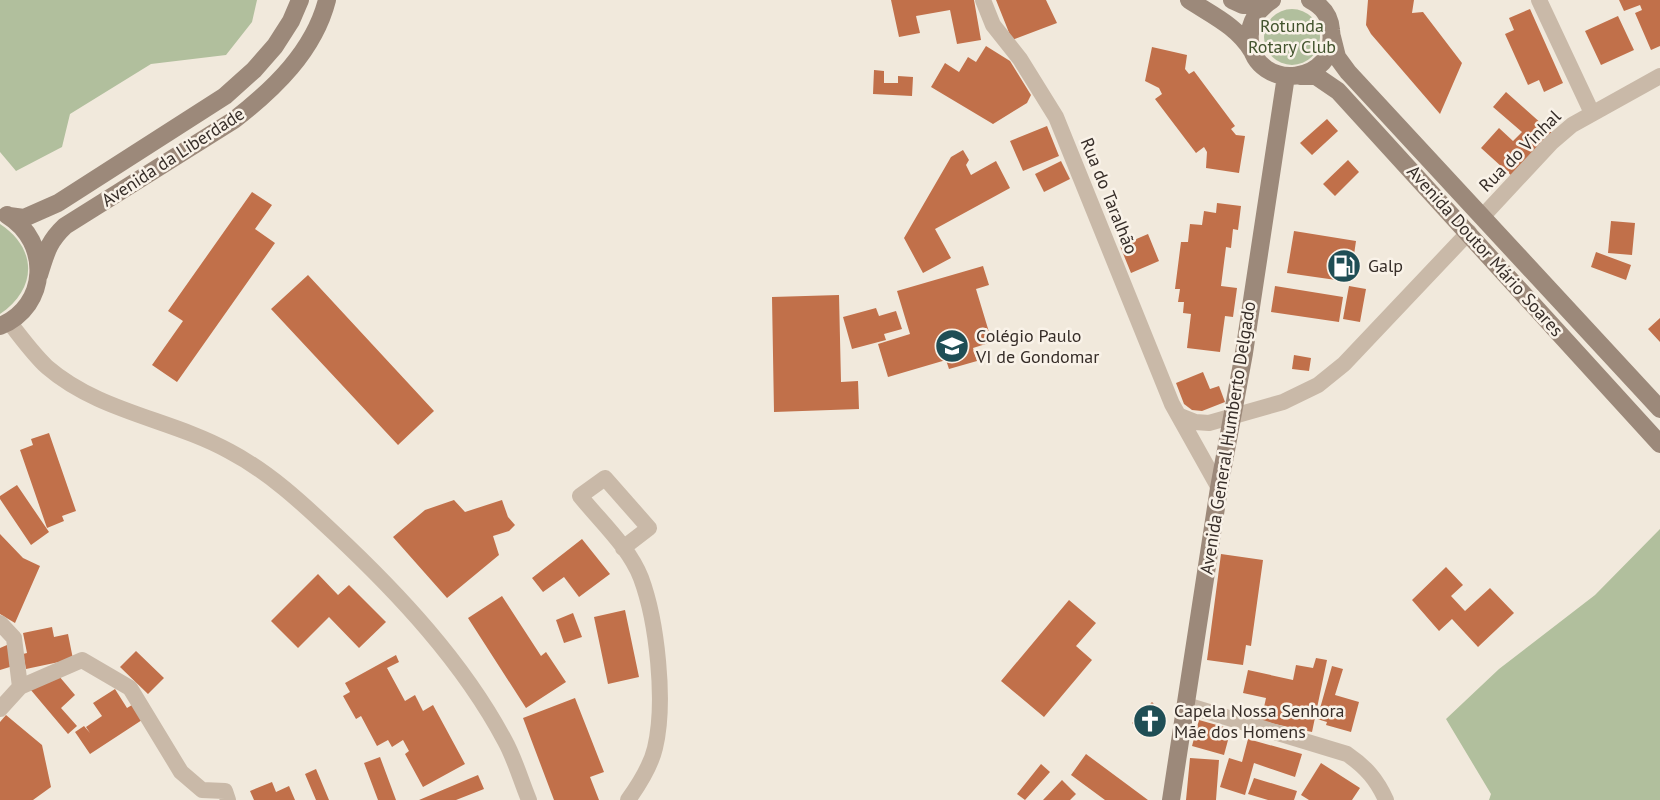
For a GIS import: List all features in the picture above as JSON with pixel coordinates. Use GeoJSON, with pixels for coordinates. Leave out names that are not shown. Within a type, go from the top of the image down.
{"type":"FeatureCollection","features":[{"type":"Feature","properties":{"kind":"main road","name":"Avenida da Liberdade"},"geometry":{"type":"LineString","coordinates":[[4,215],[24,218],[58,204],[225,96],[254,70],[275,46],[291,21],[300,0]]}},
{"type":"Feature","properties":{"kind":"main road","name":"Avenida da Liberdade"},"geometry":{"type":"LineString","coordinates":[[5,324],[30,302],[52,238],[65,226],[234,120],[267,93],[284,77],[311,40],[327,0]]}},
{"type":"Feature","properties":{"kind":"main road"},"geometry":{"type":"LineString","coordinates":[[1189,0],[1233,28],[1245,39],[1254,54]]}},
{"type":"Feature","properties":{"kind":"main road"},"geometry":{"type":"LineString","coordinates":[[1232,0],[1243,5],[1268,3]]}},
{"type":"Feature","properties":{"kind":"main road","name":"Avenida Doutor Mário Soares"},"geometry":{"type":"LineString","coordinates":[[1310,0],[1324,11],[1330,23],[1337,57],[1348,72],[1660,409]]}},
{"type":"Feature","properties":{"kind":"main road"},"geometry":{"type":"LineString","coordinates":[[1254,54],[1250,41],[1251,28],[1255,16],[1268,3]]}},
{"type":"Feature","properties":{"kind":"main road"},"geometry":{"type":"LineString","coordinates":[[1293,76],[1322,64],[1330,51],[1332,37]]}},
{"type":"Feature","properties":{"kind":"main road","name":"Avenida Doutor Mário Soares"},"geometry":{"type":"LineString","coordinates":[[1254,54],[1262,65],[1273,72],[1293,76],[1316,76],[1338,91],[1660,444]]}},
{"type":"Feature","properties":{"kind":"main road","name":"Avenida General Humberto Delgado"},"geometry":{"type":"LineString","coordinates":[[1171,800],[1219,488],[1293,76]]}},
{"type":"Feature","properties":{"kind":"main road"},"geometry":{"type":"LineString","coordinates":[[4,215],[22,227],[33,241],[38,257],[39,275]]}},
{"type":"Feature","properties":{"kind":"street","name":"Rua do Taralhão"},"geometry":{"type":"LineString","coordinates":[[984,0],[993,25],[1020,59],[1056,117],[1172,404],[1219,488]]}},
{"type":"Feature","properties":{"kind":"street"},"geometry":{"type":"LineString","coordinates":[[1539,0],[1592,113]]}},
{"type":"Feature","properties":{"kind":"street","name":"Rua do Vinhal"},"geometry":{"type":"LineString","coordinates":[[1483,216],[1551,143],[1572,125],[1660,76]]}},
{"type":"Feature","properties":{"kind":"street"},"geometry":{"type":"LineString","coordinates":[[1180,416],[1195,422],[1209,423],[1232,418],[1283,402],[1318,385],[1345,364],[1469,232]]}},
{"type":"Feature","properties":{"kind":"street"},"geometry":{"type":"LineString","coordinates":[[5,324],[47,366],[88,394],[226,449],[257,466],[303,504],[389,587],[436,641],[480,698],[506,743],[528,800]]}},
{"type":"Feature","properties":{"kind":"street"},"geometry":{"type":"LineString","coordinates":[[623,548],[640,576],[651,614],[659,691],[655,749],[628,800]]}},
{"type":"Feature","properties":{"kind":"street"},"geometry":{"type":"LineString","coordinates":[[0,623],[14,638],[20,687]]}},
{"type":"Feature","properties":{"kind":"street"},"geometry":{"type":"LineString","coordinates":[[0,709],[20,687],[82,660],[130,688],[181,772],[202,790],[225,791],[228,800]]}},
{"type":"Feature","properties":{"kind":"street"},"geometry":{"type":"LineString","coordinates":[[1186,705],[1347,754],[1369,771],[1386,800]]}},
{"type":"Feature","properties":{"kind":"green space"},"geometry":{"type":"Polygon","coordinates":[[[0,0],[257,0],[252,22],[226,55],[151,64],[70,114],[62,147],[16,171],[0,152],[0,0]]]}},
{"type":"Feature","properties":{"kind":"green space","name":"Rotunda Rotary Club"},"geometry":{"type":"Polygon","coordinates":[[[1287,9],[1297,9],[1312,17],[1318,26],[1318,48],[1312,57],[1297,65],[1287,65],[1269,53],[1264,42],[1264,32],[1276,14],[1287,9]]]}},
{"type":"Feature","properties":{"kind":"green space"},"geometry":{"type":"Polygon","coordinates":[[[0,224],[21,245],[28,269],[21,293],[0,314],[0,224]]]}},
{"type":"Feature","properties":{"kind":"green space"},"geometry":{"type":"Polygon","coordinates":[[[1660,529],[1660,800],[1489,800],[1491,794],[1446,719],[1499,669],[1595,595],[1660,529]]]}},
{"type":"Feature","properties":{"kind":"building"},"geometry":{"type":"Polygon","coordinates":[[[891,0],[974,0],[981,40],[957,44],[950,10],[916,16],[920,33],[899,37],[891,0]]]}},
{"type":"Feature","properties":{"kind":"building"},"geometry":{"type":"Polygon","coordinates":[[[996,0],[1046,0],[1057,23],[1012,40],[996,0]]]}},
{"type":"Feature","properties":{"kind":"building"},"geometry":{"type":"Polygon","coordinates":[[[1368,0],[1414,0],[1412,13],[1423,12],[1462,63],[1440,114],[1371,34],[1366,25],[1368,0]]]}},
{"type":"Feature","properties":{"kind":"building"},"geometry":{"type":"Polygon","coordinates":[[[1619,0],[1660,0],[1660,46],[1651,50],[1635,13],[1642,10],[1640,5],[1624,11],[1619,0]]]}},
{"type":"Feature","properties":{"kind":"building"},"geometry":{"type":"Polygon","coordinates":[[[1530,9],[1563,83],[1544,92],[1539,80],[1528,85],[1505,34],[1514,30],[1509,18],[1530,9]]]}},
{"type":"Feature","properties":{"kind":"building"},"geometry":{"type":"Polygon","coordinates":[[[1618,16],[1634,50],[1601,65],[1585,31],[1618,16]]]}},
{"type":"Feature","properties":{"kind":"building"},"geometry":{"type":"Polygon","coordinates":[[[986,46],[1010,61],[1031,95],[1027,103],[993,124],[931,87],[945,63],[959,72],[968,57],[976,62],[986,46]]]}},
{"type":"Feature","properties":{"kind":"building"},"geometry":{"type":"Polygon","coordinates":[[[1152,47],[1187,55],[1185,69],[1189,74],[1194,71],[1235,126],[1231,129],[1236,135],[1245,136],[1239,173],[1206,168],[1207,152],[1204,147],[1196,153],[1155,99],[1162,94],[1159,88],[1145,81],[1152,47]]]}},
{"type":"Feature","properties":{"kind":"building"},"geometry":{"type":"Polygon","coordinates":[[[874,70],[884,71],[884,83],[898,83],[898,76],[913,77],[912,96],[873,94],[874,70]]]}},
{"type":"Feature","properties":{"kind":"building"},"geometry":{"type":"Polygon","coordinates":[[[1506,92],[1552,133],[1513,177],[1481,148],[1499,128],[1513,141],[1522,132],[1493,107],[1506,92]]]}},
{"type":"Feature","properties":{"kind":"building"},"geometry":{"type":"Polygon","coordinates":[[[1327,119],[1338,131],[1312,155],[1300,143],[1327,119]]]}},
{"type":"Feature","properties":{"kind":"building"},"geometry":{"type":"Polygon","coordinates":[[[1047,126],[1059,156],[1023,171],[1010,141],[1047,126]]]}},
{"type":"Feature","properties":{"kind":"building"},"geometry":{"type":"Polygon","coordinates":[[[963,150],[969,160],[966,165],[971,175],[996,161],[1010,188],[935,229],[951,258],[923,273],[904,238],[951,157],[963,150]]]}},
{"type":"Feature","properties":{"kind":"building"},"geometry":{"type":"Polygon","coordinates":[[[1348,160],[1359,172],[1335,196],[1323,184],[1348,160]]]}},
{"type":"Feature","properties":{"kind":"building"},"geometry":{"type":"Polygon","coordinates":[[[1061,161],[1070,179],[1044,192],[1035,174],[1061,161]]]}},
{"type":"Feature","properties":{"kind":"building"},"geometry":{"type":"Polygon","coordinates":[[[252,192],[272,205],[255,229],[275,243],[177,382],[152,365],[183,321],[168,311],[252,192]]]}},
{"type":"Feature","properties":{"kind":"building"},"geometry":{"type":"Polygon","coordinates":[[[1217,203],[1241,206],[1238,230],[1233,229],[1231,248],[1226,247],[1221,286],[1237,288],[1233,317],[1225,316],[1220,352],[1187,348],[1191,314],[1183,313],[1184,302],[1178,302],[1180,289],[1175,289],[1181,242],[1188,242],[1190,224],[1202,225],[1204,211],[1216,213],[1217,203]]]}},
{"type":"Feature","properties":{"kind":"building"},"geometry":{"type":"Polygon","coordinates":[[[1611,221],[1635,223],[1632,255],[1608,253],[1611,221]]]}},
{"type":"Feature","properties":{"kind":"building"},"geometry":{"type":"Polygon","coordinates":[[[1294,231],[1356,241],[1350,282],[1287,273],[1294,231]]]}},
{"type":"Feature","properties":{"kind":"building"},"geometry":{"type":"Polygon","coordinates":[[[1148,234],[1159,261],[1131,273],[1120,246],[1148,234]]]}},
{"type":"Feature","properties":{"kind":"building"},"geometry":{"type":"Polygon","coordinates":[[[1596,252],[1631,265],[1626,280],[1591,267],[1596,252]]]}},
{"type":"Feature","properties":{"kind":"building"},"geometry":{"type":"Polygon","coordinates":[[[983,266],[989,285],[976,289],[992,342],[973,348],[977,361],[949,369],[946,360],[888,377],[878,344],[910,334],[897,291],[983,266]]]}},
{"type":"Feature","properties":{"kind":"building"},"geometry":{"type":"Polygon","coordinates":[[[308,275],[434,411],[398,445],[271,309],[308,275]]]}},
{"type":"Feature","properties":{"kind":"building"},"geometry":{"type":"Polygon","coordinates":[[[1275,286],[1343,297],[1339,322],[1271,312],[1275,286]]]}},
{"type":"Feature","properties":{"kind":"building"},"geometry":{"type":"Polygon","coordinates":[[[1349,286],[1366,289],[1360,322],[1343,319],[1349,286]]]}},
{"type":"Feature","properties":{"kind":"building"},"geometry":{"type":"Polygon","coordinates":[[[839,295],[841,382],[858,381],[859,409],[774,412],[772,297],[839,295]]]}},
{"type":"Feature","properties":{"kind":"building"},"geometry":{"type":"Polygon","coordinates":[[[876,308],[879,316],[896,311],[902,329],[884,334],[886,340],[852,349],[843,317],[876,308]]]}},
{"type":"Feature","properties":{"kind":"building"},"geometry":{"type":"Polygon","coordinates":[[[1660,318],[1660,342],[1648,329],[1660,318]]]}},
{"type":"Feature","properties":{"kind":"building"},"geometry":{"type":"Polygon","coordinates":[[[1294,355],[1311,358],[1309,371],[1292,369],[1294,355]]]}},
{"type":"Feature","properties":{"kind":"building"},"geometry":{"type":"Polygon","coordinates":[[[1203,372],[1210,389],[1219,386],[1225,402],[1202,411],[1192,410],[1184,404],[1176,383],[1203,372]]]}},
{"type":"Feature","properties":{"kind":"building"},"geometry":{"type":"Polygon","coordinates":[[[49,433],[76,511],[62,516],[64,521],[47,528],[20,450],[33,445],[31,439],[49,433]]]}},
{"type":"Feature","properties":{"kind":"building"},"geometry":{"type":"Polygon","coordinates":[[[17,485],[49,532],[31,545],[0,499],[0,496],[17,485]]]}},
{"type":"Feature","properties":{"kind":"building"},"geometry":{"type":"Polygon","coordinates":[[[454,500],[465,512],[502,500],[508,517],[515,525],[509,531],[493,536],[499,555],[447,598],[393,537],[425,510],[454,500]]]}},
{"type":"Feature","properties":{"kind":"building"},"geometry":{"type":"Polygon","coordinates":[[[0,534],[23,558],[40,566],[15,623],[0,614],[0,534]]]}},
{"type":"Feature","properties":{"kind":"building"},"geometry":{"type":"Polygon","coordinates":[[[582,539],[610,574],[579,597],[564,577],[543,592],[532,578],[582,539]]]}},
{"type":"Feature","properties":{"kind":"building"},"geometry":{"type":"Polygon","coordinates":[[[1221,554],[1263,560],[1251,646],[1246,645],[1243,665],[1207,660],[1221,554]]]}},
{"type":"Feature","properties":{"kind":"building"},"geometry":{"type":"Polygon","coordinates":[[[1446,567],[1463,585],[1451,596],[1465,611],[1490,588],[1514,613],[1478,647],[1452,619],[1439,631],[1412,600],[1446,567]]]}},
{"type":"Feature","properties":{"kind":"building"},"geometry":{"type":"Polygon","coordinates":[[[318,574],[338,595],[349,585],[386,622],[359,648],[329,617],[298,648],[271,621],[318,574]]]}},
{"type":"Feature","properties":{"kind":"building"},"geometry":{"type":"Polygon","coordinates":[[[502,596],[541,656],[546,652],[566,682],[526,708],[468,618],[502,596]]]}},
{"type":"Feature","properties":{"kind":"building"},"geometry":{"type":"Polygon","coordinates":[[[1069,600],[1096,623],[1076,646],[1092,660],[1044,717],[1001,681],[1069,600]]]}},
{"type":"Feature","properties":{"kind":"building"},"geometry":{"type":"Polygon","coordinates":[[[625,610],[639,677],[608,684],[594,617],[625,610]]]}},
{"type":"Feature","properties":{"kind":"building"},"geometry":{"type":"Polygon","coordinates":[[[573,613],[582,637],[564,643],[556,620],[573,613]]]}},
{"type":"Feature","properties":{"kind":"building"},"geometry":{"type":"Polygon","coordinates":[[[52,627],[54,637],[68,634],[73,659],[26,669],[23,654],[27,653],[23,633],[52,627]]]}},
{"type":"Feature","properties":{"kind":"building"},"geometry":{"type":"Polygon","coordinates":[[[7,645],[13,666],[0,670],[0,648],[7,645]]]}},
{"type":"Feature","properties":{"kind":"building"},"geometry":{"type":"Polygon","coordinates":[[[136,651],[164,678],[148,694],[120,667],[136,651]]]}},
{"type":"Feature","properties":{"kind":"building"},"geometry":{"type":"Polygon","coordinates":[[[396,655],[399,662],[387,668],[405,701],[415,695],[423,711],[433,705],[465,764],[423,787],[405,754],[409,751],[403,740],[392,747],[388,740],[377,746],[361,716],[356,719],[343,696],[350,692],[345,683],[396,655]]]}},
{"type":"Feature","properties":{"kind":"building"},"geometry":{"type":"Polygon","coordinates":[[[1316,658],[1327,660],[1312,732],[1261,721],[1266,698],[1243,693],[1248,670],[1293,680],[1296,665],[1313,668],[1316,658]]]}},
{"type":"Feature","properties":{"kind":"building"},"geometry":{"type":"Polygon","coordinates":[[[1332,666],[1343,669],[1335,695],[1359,702],[1351,732],[1326,725],[1327,722],[1317,719],[1332,666]]]}},
{"type":"Feature","properties":{"kind":"building"},"geometry":{"type":"Polygon","coordinates":[[[53,669],[75,695],[61,708],[77,726],[68,734],[30,689],[53,669]]]}},
{"type":"Feature","properties":{"kind":"building"},"geometry":{"type":"Polygon","coordinates":[[[115,689],[127,708],[132,705],[142,720],[90,754],[75,732],[84,726],[90,733],[86,727],[102,716],[93,703],[115,689]]]}},
{"type":"Feature","properties":{"kind":"building"},"geometry":{"type":"Polygon","coordinates":[[[575,698],[604,772],[590,777],[599,800],[554,800],[523,718],[575,698]]]}},
{"type":"Feature","properties":{"kind":"building","name":"Capela Nossa Senhora Mãe dos Homens"},"geometry":{"type":"Polygon","coordinates":[[[1152,702],[1167,718],[1148,738],[1132,723],[1152,702]]]}},
{"type":"Feature","properties":{"kind":"building"},"geometry":{"type":"Polygon","coordinates":[[[6,715],[42,745],[51,787],[33,800],[0,800],[0,722],[6,715]]]}},
{"type":"Feature","properties":{"kind":"building"},"geometry":{"type":"Polygon","coordinates":[[[1199,720],[1231,729],[1224,755],[1192,746],[1199,720]]]}},
{"type":"Feature","properties":{"kind":"building"},"geometry":{"type":"Polygon","coordinates":[[[1248,739],[1302,754],[1295,777],[1254,763],[1245,795],[1220,787],[1229,758],[1242,762],[1248,739]]]}},
{"type":"Feature","properties":{"kind":"building"},"geometry":{"type":"Polygon","coordinates":[[[1086,754],[1148,800],[1105,800],[1071,775],[1086,754]]]}},
{"type":"Feature","properties":{"kind":"building"},"geometry":{"type":"Polygon","coordinates":[[[380,757],[396,800],[378,800],[364,763],[380,757]]]}},
{"type":"Feature","properties":{"kind":"building"},"geometry":{"type":"Polygon","coordinates":[[[1190,758],[1219,760],[1216,800],[1186,800],[1190,758]]]}},
{"type":"Feature","properties":{"kind":"building"},"geometry":{"type":"Polygon","coordinates":[[[1321,763],[1360,788],[1352,800],[1309,800],[1301,795],[1321,763]]]}},
{"type":"Feature","properties":{"kind":"building"},"geometry":{"type":"Polygon","coordinates":[[[1041,764],[1050,772],[1025,800],[1017,794],[1041,764]]]}},
{"type":"Feature","properties":{"kind":"building"},"geometry":{"type":"Polygon","coordinates":[[[316,769],[329,800],[316,800],[305,774],[316,769]]]}},
{"type":"Feature","properties":{"kind":"building"},"geometry":{"type":"Polygon","coordinates":[[[478,775],[484,789],[456,800],[419,800],[478,775]]]}},
{"type":"Feature","properties":{"kind":"building"},"geometry":{"type":"Polygon","coordinates":[[[1254,778],[1297,791],[1294,800],[1268,800],[1248,794],[1254,778]]]}},
{"type":"Feature","properties":{"kind":"building"},"geometry":{"type":"Polygon","coordinates":[[[1062,780],[1076,794],[1070,800],[1043,800],[1062,780]]]}},
{"type":"Feature","properties":{"kind":"building"},"geometry":{"type":"Polygon","coordinates":[[[272,782],[276,792],[289,786],[295,800],[254,800],[250,791],[272,782]]]}},
{"type":"Feature","properties":{"kind":"place","name":"Galp"},"geometry":{"type":"Point","coordinates":[1344,266]}},
{"type":"Feature","properties":{"kind":"place","name":"Colégio Paulo VI de Gondomar"},"geometry":{"type":"Point","coordinates":[952,346]}},
{"type":"Feature","properties":{"kind":"place","name":"Capela Nossa Senhora Mãe dos Homens"},"geometry":{"type":"Point","coordinates":[1150,721]}}]}
